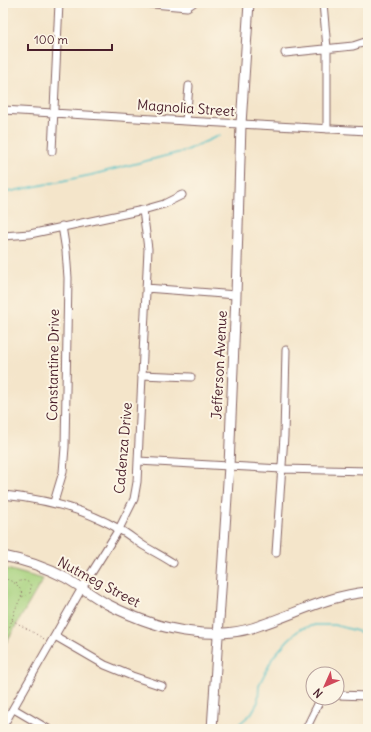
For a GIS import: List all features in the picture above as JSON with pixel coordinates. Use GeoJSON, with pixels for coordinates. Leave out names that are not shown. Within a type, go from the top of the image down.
{"type":"FeatureCollection","features":[{"type":"Feature","properties":{"kind":"main road","name":"Jefferson Avenue"},"geometry":{"type":"LineString","coordinates":[[212,729],[229,466],[241,124],[249,3]]}},
{"type":"Feature","properties":{"kind":"main road","name":"Nutmeg Street"},"geometry":{"type":"LineString","coordinates":[[3,556],[14,558],[66,578],[106,603],[136,618],[164,627],[193,632],[219,633],[239,631],[260,626],[306,607],[331,599],[368,592]]}},
{"type":"Feature","properties":{"kind":"street"},"geometry":{"type":"LineString","coordinates":[[52,151],[59,3]]}},
{"type":"Feature","properties":{"kind":"street"},"geometry":{"type":"LineString","coordinates":[[142,3],[187,7],[193,3]]}},
{"type":"Feature","properties":{"kind":"street"},"geometry":{"type":"LineString","coordinates":[[322,3],[327,48],[327,129]]}},
{"type":"Feature","properties":{"kind":"street"},"geometry":{"type":"LineString","coordinates":[[285,53],[353,46],[368,41]]}},
{"type":"Feature","properties":{"kind":"street"},"geometry":{"type":"LineString","coordinates":[[186,121],[189,86]]}},
{"type":"Feature","properties":{"kind":"street","name":"Magnolia Street"},"geometry":{"type":"LineString","coordinates":[[3,110],[368,131]]}},
{"type":"Feature","properties":{"kind":"street"},"geometry":{"type":"LineString","coordinates":[[3,236],[30,234],[143,210],[164,204],[182,195]]}},
{"type":"Feature","properties":{"kind":"street","name":"Cadenza Drive"},"geometry":{"type":"LineString","coordinates":[[3,726],[82,588],[119,529],[134,499],[137,482],[148,249],[143,210]]}},
{"type":"Feature","properties":{"kind":"street","name":"Constantine Drive"},"geometry":{"type":"LineString","coordinates":[[54,502],[63,472],[65,447],[68,278],[62,226]]}},
{"type":"Feature","properties":{"kind":"street"},"geometry":{"type":"LineString","coordinates":[[146,288],[236,295]]}},
{"type":"Feature","properties":{"kind":"street"},"geometry":{"type":"LineString","coordinates":[[276,553],[282,469],[286,350]]}},
{"type":"Feature","properties":{"kind":"street"},"geometry":{"type":"LineString","coordinates":[[141,376],[191,376]]}},
{"type":"Feature","properties":{"kind":"street"},"geometry":{"type":"LineString","coordinates":[[138,461],[282,469],[368,471]]}},
{"type":"Feature","properties":{"kind":"street"},"geometry":{"type":"LineString","coordinates":[[3,495],[32,497],[85,512],[119,529],[173,563]]}},
{"type":"Feature","properties":{"kind":"street"},"geometry":{"type":"LineString","coordinates":[[53,640],[105,665],[162,686]]}},
{"type":"Feature","properties":{"kind":"street"},"geometry":{"type":"LineString","coordinates":[[345,695],[368,696]]}},
{"type":"Feature","properties":{"kind":"street"},"geometry":{"type":"LineString","coordinates":[[306,729],[317,706]]}},
{"type":"Feature","properties":{"kind":"street"},"geometry":{"type":"LineString","coordinates":[[14,709],[48,729]]}},
{"type":"Feature","properties":{"kind":"path"},"geometry":{"type":"LineString","coordinates":[[3,578],[16,584],[21,591],[21,597],[9,629],[3,636]]}},
{"type":"Feature","properties":{"kind":"path"},"geometry":{"type":"LineString","coordinates":[[16,584],[23,580],[31,586],[31,591],[21,597]]}},
{"type":"Feature","properties":{"kind":"path"},"geometry":{"type":"LineString","coordinates":[[12,620],[53,640]]}},
{"type":"Feature","properties":{"kind":"green space"},"geometry":{"type":"Polygon","coordinates":[[[3,568],[43,579],[3,648],[3,568]]]}},
{"type":"Feature","properties":{"kind":"waterway"},"geometry":{"type":"LineString","coordinates":[[3,193],[91,175],[185,151],[220,135]]}},
{"type":"Feature","properties":{"kind":"waterway"},"geometry":{"type":"LineString","coordinates":[[233,729],[251,714],[258,702],[259,685],[273,657],[300,629],[315,625],[335,625],[368,634]]}}]}
